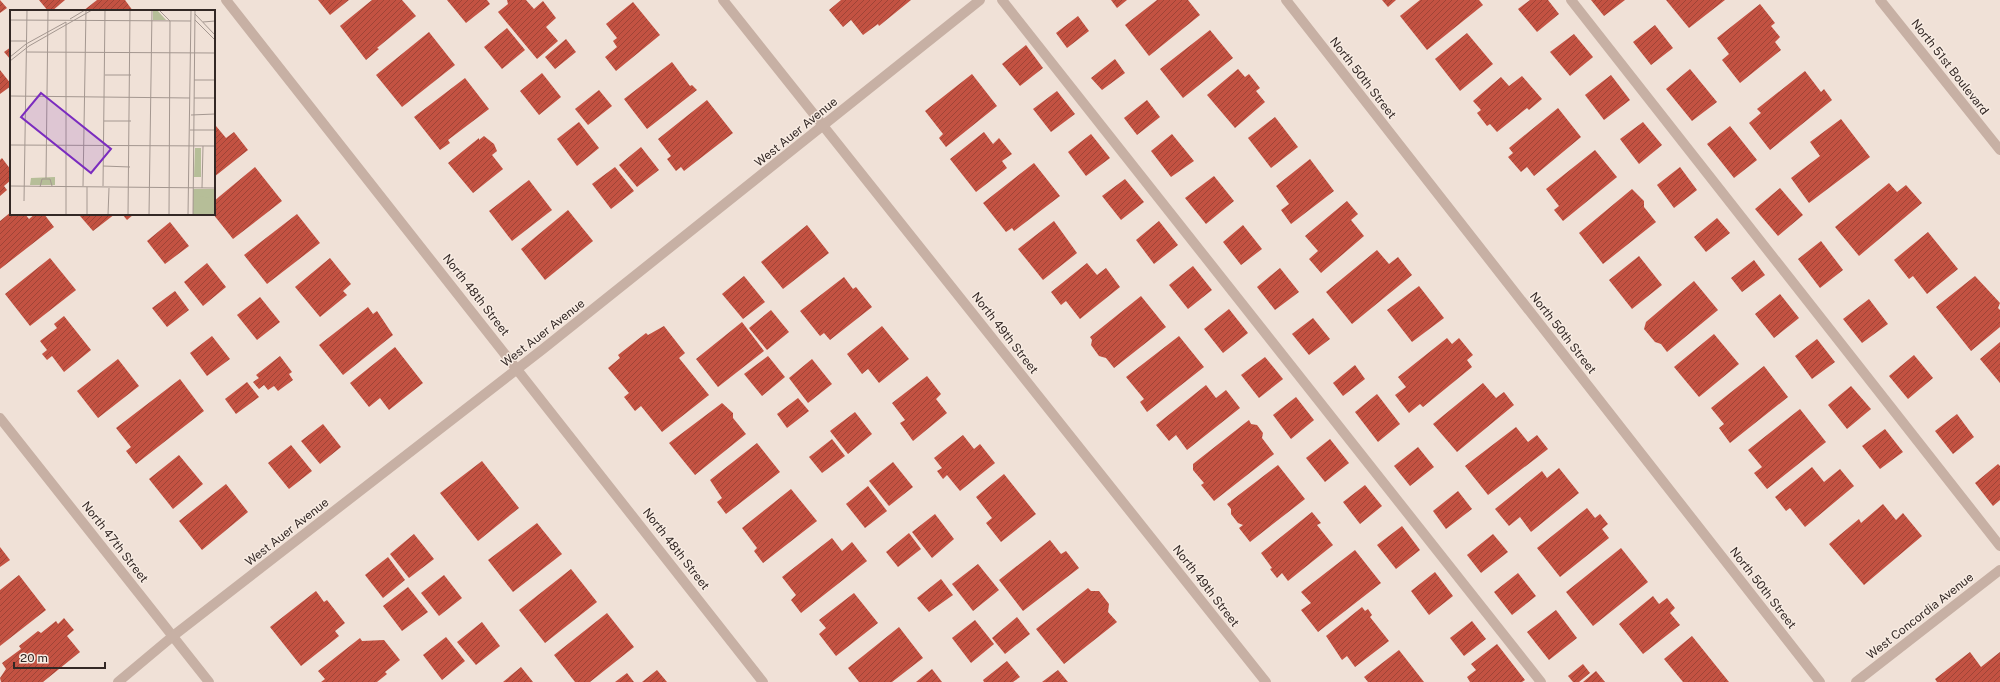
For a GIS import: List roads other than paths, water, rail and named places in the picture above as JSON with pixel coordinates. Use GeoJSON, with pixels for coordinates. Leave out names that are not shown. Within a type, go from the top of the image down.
{"type":"FeatureCollection","features":[{"type":"Feature","properties":{"kind":"street","name":"North 48th Street"},"geometry":{"type":"LineString","coordinates":[[226,0],[763,682]]}},
{"type":"Feature","properties":{"kind":"street","name":"North 49th Street"},"geometry":{"type":"LineString","coordinates":[[724,0],[1266,682]]}},
{"type":"Feature","properties":{"kind":"street","name":"West Auer Avenue"},"geometry":{"type":"LineString","coordinates":[[118,682],[173,636],[518,369],[825,126],[980,0]]}},
{"type":"Feature","properties":{"kind":"street"},"geometry":{"type":"LineString","coordinates":[[1002,0],[1541,682]]}},
{"type":"Feature","properties":{"kind":"street","name":"North 50th Street"},"geometry":{"type":"LineString","coordinates":[[1286,0],[1820,682]]}},
{"type":"Feature","properties":{"kind":"street"},"geometry":{"type":"LineString","coordinates":[[1571,0],[2000,546]]}},
{"type":"Feature","properties":{"kind":"street","name":"North 51st Boulevard"},"geometry":{"type":"LineString","coordinates":[[1880,0],[2000,150]]}},
{"type":"Feature","properties":{"kind":"street","name":"North 47th Street"},"geometry":{"type":"LineString","coordinates":[[0,418],[209,682]]}},
{"type":"Feature","properties":{"kind":"street","name":"West Concordia Avenue"},"geometry":{"type":"LineString","coordinates":[[1856,682],[2000,570]]}}]}
